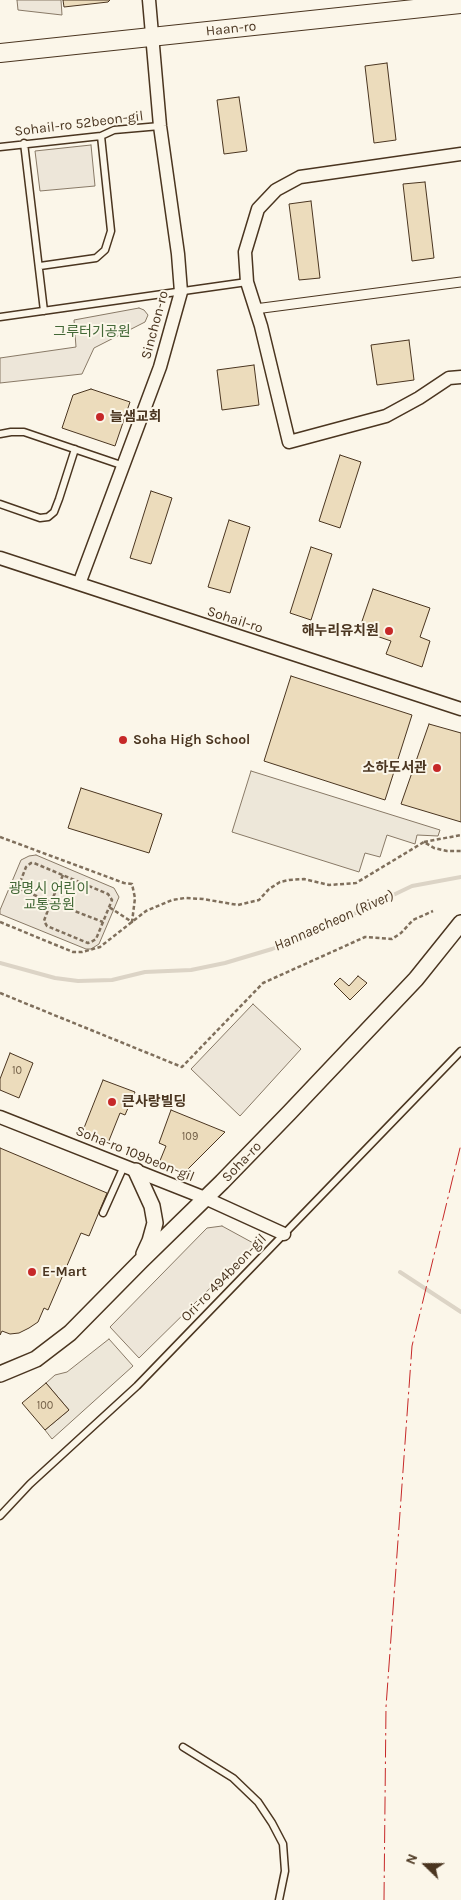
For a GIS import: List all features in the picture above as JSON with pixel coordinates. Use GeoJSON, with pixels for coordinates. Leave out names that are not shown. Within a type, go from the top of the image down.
{"type":"FeatureCollection","features":[{"type":"Feature","properties":{"kind":"main road","name":"Haan-ro"},"geometry":{"type":"LineString","coordinates":[[0,53],[461,4]]}},
{"type":"Feature","properties":{"kind":"street","name":"Sinchon-ro"},"geometry":{"type":"LineString","coordinates":[[79,584],[160,367],[181,292],[178,254],[160,126],[149,0]]}},
{"type":"Feature","properties":{"kind":"street"},"geometry":{"type":"LineString","coordinates":[[461,154],[300,177],[276,190],[258,209],[245,252],[247,282],[289,442],[386,416],[419,398],[449,378],[461,377]]}},
{"type":"Feature","properties":{"kind":"street"},"geometry":{"type":"LineString","coordinates":[[255,309],[461,282]]}},
{"type":"Feature","properties":{"kind":"street","name":"Sohail-ro"},"geometry":{"type":"LineString","coordinates":[[0,558],[461,709]]}},
{"type":"Feature","properties":{"kind":"street","name":"Soha-ro"},"geometry":{"type":"LineString","coordinates":[[0,1374],[20,1366],[51,1348],[70,1333],[289,1114],[416,979],[461,924]]}},
{"type":"Feature","properties":{"kind":"street","name":"Soha-ro 109beon-gil"},"geometry":{"type":"LineString","coordinates":[[0,1117],[205,1198],[284,1234]]}},
{"type":"Feature","properties":{"kind":"street"},"geometry":{"type":"LineString","coordinates":[[130,1169],[152,1206],[155,1223],[150,1241],[141,1261]]}},
{"type":"Feature","properties":{"kind":"lane","name":"Sohail-ro 52beon-gil"},"geometry":{"type":"LineString","coordinates":[[0,146],[101,136],[114,130],[160,126]]}},
{"type":"Feature","properties":{"kind":"lane"},"geometry":{"type":"LineString","coordinates":[[40,266],[96,258],[105,250],[111,231],[101,136]]}},
{"type":"Feature","properties":{"kind":"lane"},"geometry":{"type":"LineString","coordinates":[[24,143],[44,311]]}},
{"type":"Feature","properties":{"kind":"lane"},"geometry":{"type":"LineString","coordinates":[[0,317],[247,282]]}},
{"type":"Feature","properties":{"kind":"lane"},"geometry":{"type":"LineString","coordinates":[[0,434],[24,432],[124,466]]}},
{"type":"Feature","properties":{"kind":"lane"},"geometry":{"type":"LineString","coordinates":[[0,504],[40,518],[48,517],[54,512],[75,449]]}},
{"type":"Feature","properties":{"kind":"lane","name":"Ori-ro 494beon-gil"},"geometry":{"type":"LineString","coordinates":[[0,1516],[30,1484],[137,1386],[461,1051]]}},
{"type":"Feature","properties":{"kind":"lane"},"geometry":{"type":"LineString","coordinates":[[103,1213],[130,1169]]}},
{"type":"Feature","properties":{"kind":"lane"},"geometry":{"type":"LineString","coordinates":[[183,1747],[233,1778],[258,1802],[272,1823],[283,1844],[285,1871],[279,1900]]}},
{"type":"Feature","properties":{"kind":"path"},"geometry":{"type":"LineString","coordinates":[[0,922],[73,952],[82,952],[100,947],[152,907],[172,900],[203,898],[238,905],[259,900],[280,882],[289,880],[304,879],[329,885],[356,883],[424,842],[461,835]]}},
{"type":"Feature","properties":{"kind":"path"},"geometry":{"type":"LineString","coordinates":[[0,837],[124,884],[132,884],[135,898],[132,922]]}},
{"type":"Feature","properties":{"kind":"path"},"geometry":{"type":"LineString","coordinates":[[424,842],[434,848],[447,851],[461,851]]}},
{"type":"Feature","properties":{"kind":"path"},"geometry":{"type":"LineString","coordinates":[[63,875],[51,902],[44,921],[47,926],[88,943],[96,939],[103,922],[109,907],[112,897],[63,875],[31,863],[26,867],[19,885],[20,888],[51,902],[103,922]]}},
{"type":"Feature","properties":{"kind":"path"},"geometry":{"type":"LineString","coordinates":[[109,907],[132,922]]}},
{"type":"Feature","properties":{"kind":"path"},"geometry":{"type":"LineString","coordinates":[[0,993],[182,1067],[263,983],[365,937],[392,939],[401,933],[413,920],[433,911]]}},
{"type":"Feature","properties":{"kind":"green space"},"geometry":{"type":"Polygon","coordinates":[[[17,0],[61,0],[62,15],[18,10],[17,0]]]}},
{"type":"Feature","properties":{"kind":"green space"},"geometry":{"type":"Polygon","coordinates":[[[91,145],[95,186],[40,191],[35,151],[91,145]]]}},
{"type":"Feature","properties":{"kind":"green space","name":"그루터기공원"},"geometry":{"type":"Polygon","coordinates":[[[139,308],[148,315],[145,322],[94,348],[82,374],[0,383],[0,358],[76,347],[74,320],[139,308]]]}},
{"type":"Feature","properties":{"kind":"green space","name":"광명시 어린이 교통공원"},"geometry":{"type":"Polygon","coordinates":[[[36,855],[114,888],[119,897],[99,944],[91,949],[86,949],[0,914],[21,860],[36,855]]]}},
{"type":"Feature","properties":{"kind":"green space"},"geometry":{"type":"Polygon","coordinates":[[[253,1004],[301,1049],[240,1116],[191,1069],[253,1004]]]}},
{"type":"Feature","properties":{"kind":"green space"},"geometry":{"type":"Polygon","coordinates":[[[222,1226],[255,1244],[139,1358],[110,1327],[207,1228],[222,1226]]]}},
{"type":"Feature","properties":{"kind":"shaded area"},"geometry":{"type":"Polygon","coordinates":[[[251,771],[440,830],[438,836],[417,835],[415,844],[387,835],[380,857],[365,853],[359,872],[232,832],[251,771]]]}},
{"type":"Feature","properties":{"kind":"shaded area"},"geometry":{"type":"Polygon","coordinates":[[[109,1339],[133,1366],[52,1439],[45,1430],[69,1410],[46,1383],[55,1375],[67,1372],[109,1339]]]}},
{"type":"Feature","properties":{"kind":"building"},"geometry":{"type":"Polygon","coordinates":[[[63,0],[110,0],[108,2],[64,7],[63,0]]]}},
{"type":"Feature","properties":{"kind":"building"},"geometry":{"type":"Polygon","coordinates":[[[387,63],[396,140],[374,143],[365,66],[387,63]]]}},
{"type":"Feature","properties":{"kind":"building"},"geometry":{"type":"Polygon","coordinates":[[[239,97],[247,151],[224,154],[217,100],[239,97]]]}},
{"type":"Feature","properties":{"kind":"building"},"geometry":{"type":"Polygon","coordinates":[[[425,182],[434,258],[412,261],[403,184],[425,182]]]}},
{"type":"Feature","properties":{"kind":"building"},"geometry":{"type":"Polygon","coordinates":[[[311,201],[320,278],[299,280],[289,204],[311,201]]]}},
{"type":"Feature","properties":{"kind":"building"},"geometry":{"type":"Polygon","coordinates":[[[409,340],[414,380],[377,385],[371,345],[409,340]]]}},
{"type":"Feature","properties":{"kind":"building"},"geometry":{"type":"Polygon","coordinates":[[[254,365],[259,405],[222,410],[217,370],[254,365]]]}},
{"type":"Feature","properties":{"kind":"building"},"geometry":{"type":"Polygon","coordinates":[[[91,389],[130,402],[115,446],[62,428],[73,395],[91,389]]]}},
{"type":"Feature","properties":{"kind":"building"},"geometry":{"type":"Polygon","coordinates":[[[340,455],[361,462],[340,528],[319,521],[340,455]]]}},
{"type":"Feature","properties":{"kind":"building"},"geometry":{"type":"Polygon","coordinates":[[[151,491],[172,498],[151,564],[130,558],[151,491]]]}},
{"type":"Feature","properties":{"kind":"building"},"geometry":{"type":"Polygon","coordinates":[[[229,520],[250,527],[230,593],[208,587],[229,520]]]}},
{"type":"Feature","properties":{"kind":"building"},"geometry":{"type":"Polygon","coordinates":[[[311,547],[332,554],[311,620],[290,613],[311,547]]]}},
{"type":"Feature","properties":{"kind":"building"},"geometry":{"type":"Polygon","coordinates":[[[373,589],[430,608],[420,637],[430,641],[422,667],[386,654],[391,641],[359,630],[373,589]]]}},
{"type":"Feature","properties":{"kind":"building"},"geometry":{"type":"Polygon","coordinates":[[[291,676],[412,715],[385,800],[264,761],[291,676]]]}},
{"type":"Feature","properties":{"kind":"building","name":"소하도서관"},"geometry":{"type":"Polygon","coordinates":[[[429,724],[461,733],[461,822],[401,804],[429,724]]]}},
{"type":"Feature","properties":{"kind":"building"},"geometry":{"type":"Polygon","coordinates":[[[81,788],[162,814],[149,853],[68,828],[81,788]]]}},
{"type":"Feature","properties":{"kind":"building"},"geometry":{"type":"Polygon","coordinates":[[[358,976],[367,983],[350,1000],[334,984],[340,978],[349,986],[358,976]]]}},
{"type":"Feature","properties":{"kind":"building"},"geometry":{"type":"Polygon","coordinates":[[[10,1053],[33,1063],[19,1098],[0,1090],[0,1079],[10,1053]]]}},
{"type":"Feature","properties":{"kind":"building","name":"큰사랑빌딩"},"geometry":{"type":"Polygon","coordinates":[[[103,1080],[135,1092],[125,1115],[120,1113],[108,1143],[82,1133],[103,1080]]]}},
{"type":"Feature","properties":{"kind":"building"},"geometry":{"type":"Polygon","coordinates":[[[171,1110],[225,1132],[187,1170],[181,1172],[159,1163],[166,1146],[159,1143],[171,1110]]]}},
{"type":"Feature","properties":{"kind":"building","name":"E-Mart"},"geometry":{"type":"Polygon","coordinates":[[[0,1148],[107,1193],[89,1236],[81,1233],[48,1310],[44,1308],[38,1322],[29,1328],[19,1333],[10,1334],[2,1331],[0,1335],[0,1148]]]}},
{"type":"Feature","properties":{"kind":"building"},"geometry":{"type":"Polygon","coordinates":[[[46,1383],[69,1410],[45,1430],[22,1403],[46,1383]]]}},
{"type":"Feature","properties":{"kind":"waterway","name":"Hannaecheon (River)"},"geometry":{"type":"LineString","coordinates":[[0,963],[55,978],[78,981],[112,980],[145,972],[191,970],[225,963],[272,949],[318,931],[412,886],[461,877]]}},
{"type":"Feature","properties":{"kind":"waterway"},"geometry":{"type":"LineString","coordinates":[[400,1272],[461,1312]]}},
{"type":"Feature","properties":{"kind":"power"},"geometry":{"type":"LineString","coordinates":[[384,1900],[386,1707],[412,1346],[461,1144]]}},
{"type":"Feature","properties":{"kind":"place","name":"늘샘교회"},"geometry":{"type":"Point","coordinates":[100,417]}},
{"type":"Feature","properties":{"kind":"place","name":"해누리유치원"},"geometry":{"type":"Point","coordinates":[389,631]}},
{"type":"Feature","properties":{"kind":"place","name":"Soha High School"},"geometry":{"type":"Point","coordinates":[123,740]}},
{"type":"Feature","properties":{"kind":"place","name":"소하도서관"},"geometry":{"type":"Point","coordinates":[437,768]}},
{"type":"Feature","properties":{"kind":"place","name":"큰사랑빌딩"},"geometry":{"type":"Point","coordinates":[112,1102]}},
{"type":"Feature","properties":{"kind":"place","name":"E-Mart"},"geometry":{"type":"Point","coordinates":[32,1272]}}]}
